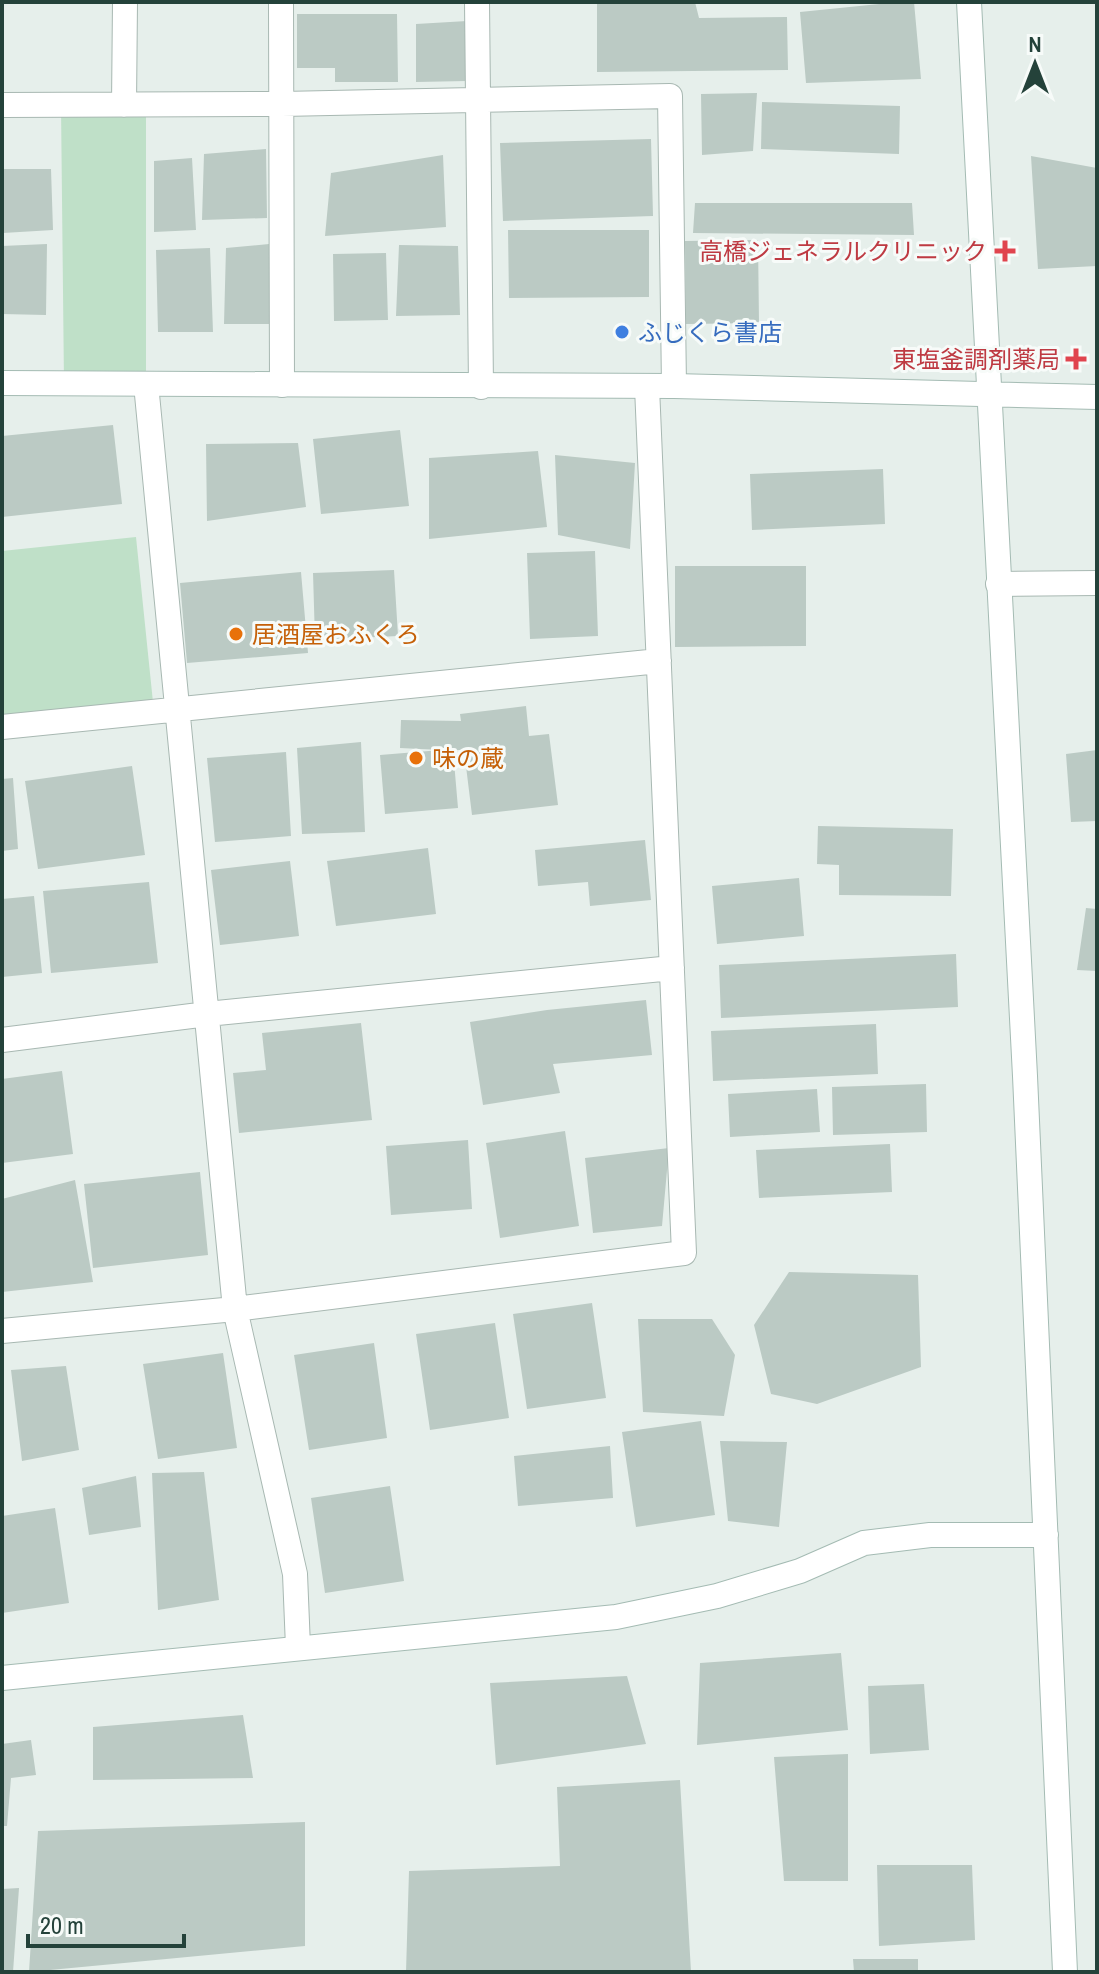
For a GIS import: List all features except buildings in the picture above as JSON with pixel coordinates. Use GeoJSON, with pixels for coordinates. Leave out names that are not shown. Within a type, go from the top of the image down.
{"type":"FeatureCollection","features":[{"type":"Feature","properties":{"kind":"street"},"geometry":{"type":"LineString","coordinates":[[124,105],[125,2]]}},
{"type":"Feature","properties":{"kind":"street"},"geometry":{"type":"LineString","coordinates":[[281,2],[282,385]]}},
{"type":"Feature","properties":{"kind":"street"},"geometry":{"type":"LineString","coordinates":[[477,2],[481,387]]}},
{"type":"Feature","properties":{"kind":"street"},"geometry":{"type":"LineString","coordinates":[[969,2],[1026,1092],[1065,1972]]}},
{"type":"Feature","properties":{"kind":"street"},"geometry":{"type":"LineString","coordinates":[[2,105],[282,104],[670,96],[674,386]]}},
{"type":"Feature","properties":{"kind":"street"},"geometry":{"type":"LineString","coordinates":[[2,383],[674,386],[1097,397]]}},
{"type":"Feature","properties":{"kind":"street"},"geometry":{"type":"LineString","coordinates":[[146,384],[235,1309],[295,1574],[298,1647]]}},
{"type":"Feature","properties":{"kind":"street"},"geometry":{"type":"LineString","coordinates":[[2,1331],[235,1309],[684,1253],[647,387]]}},
{"type":"Feature","properties":{"kind":"street"},"geometry":{"type":"LineString","coordinates":[[998,584],[1097,583]]}},
{"type":"Feature","properties":{"kind":"street"},"geometry":{"type":"LineString","coordinates":[[2,727],[659,661]]}},
{"type":"Feature","properties":{"kind":"street"},"geometry":{"type":"LineString","coordinates":[[2,1040],[207,1014],[672,968]]}},
{"type":"Feature","properties":{"kind":"street"},"geometry":{"type":"LineString","coordinates":[[2,1678],[616,1617],[717,1596],[800,1571],[864,1543],[930,1535],[1046,1535]]}},
{"type":"Feature","properties":{"kind":"green space"},"geometry":{"type":"Polygon","coordinates":[[[146,105],[146,384],[64,384],[61,106],[146,105]]]}},
{"type":"Feature","properties":{"kind":"green space"},"geometry":{"type":"Polygon","coordinates":[[[136,537],[154,712],[2,727],[2,551],[136,537]]]}},
{"type":"Feature","properties":{"kind":"place","name":"高橋ジェネラルクリニック"},"geometry":{"type":"Point","coordinates":[1005,251]}},
{"type":"Feature","properties":{"kind":"place","name":"ふじくら書店"},"geometry":{"type":"Point","coordinates":[622,332]}},
{"type":"Feature","properties":{"kind":"place","name":"東塩釜調剤薬局"},"geometry":{"type":"Point","coordinates":[1076,359]}},
{"type":"Feature","properties":{"kind":"place","name":"居酒屋おふくろ"},"geometry":{"type":"Point","coordinates":[236,634]}},
{"type":"Feature","properties":{"kind":"place","name":"味の蔵"},"geometry":{"type":"Point","coordinates":[416,758]}}]}
